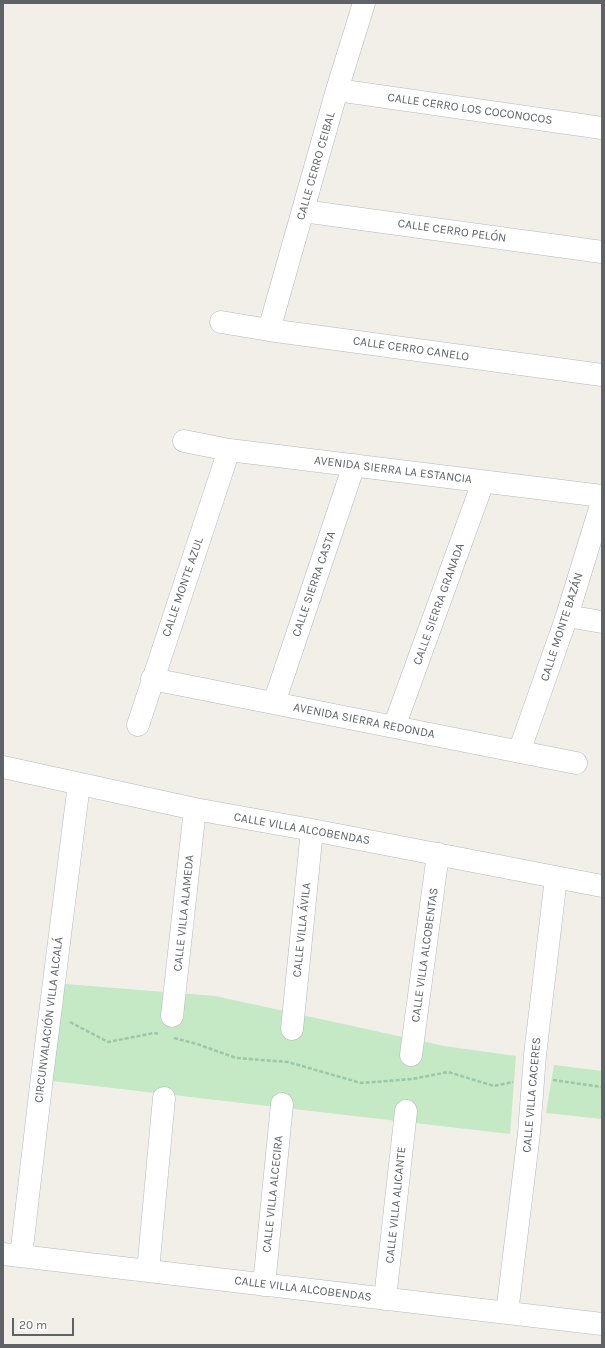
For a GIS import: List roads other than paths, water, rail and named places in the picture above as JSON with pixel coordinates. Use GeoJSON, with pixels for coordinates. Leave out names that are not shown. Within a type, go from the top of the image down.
{"type":"FeatureCollection","features":[{"type":"Feature","properties":{"kind":"street","name":"CALLE CERRO CEIBAL"},"geometry":{"type":"LineString","coordinates":[[269,330],[337,90],[364,3]]}},
{"type":"Feature","properties":{"kind":"street","name":"CALLE CERRO LOS COCONOCOS"},"geometry":{"type":"LineString","coordinates":[[337,90],[602,128]]}},
{"type":"Feature","properties":{"kind":"street","name":"CALLE CERRO PELÓN"},"geometry":{"type":"LineString","coordinates":[[303,211],[602,252]]}},
{"type":"Feature","properties":{"kind":"street","name":"CALLE CERRO CANELO"},"geometry":{"type":"LineString","coordinates":[[221,322],[269,330],[602,375]]}},
{"type":"Feature","properties":{"kind":"street","name":"AVENIDA SIERRA LA ESTANCIA"},"geometry":{"type":"LineString","coordinates":[[184,441],[230,450],[602,496]]}},
{"type":"Feature","properties":{"kind":"street","name":"CALLE MONTE AZUL"},"geometry":{"type":"LineString","coordinates":[[138,725],[152,679],[230,450]]}},
{"type":"Feature","properties":{"kind":"street","name":"CALLE SIERRA CASTA"},"geometry":{"type":"LineString","coordinates":[[274,703],[354,465]]}},
{"type":"Feature","properties":{"kind":"street","name":"CALLE SIERRA GRANADA"},"geometry":{"type":"LineString","coordinates":[[394,727],[483,482]]}},
{"type":"Feature","properties":{"kind":"street","name":"CALLE MONTE BAZÁN"},"geometry":{"type":"LineString","coordinates":[[519,752],[567,616],[602,502]]}},
{"type":"Feature","properties":{"kind":"street"},"geometry":{"type":"LineString","coordinates":[[567,616],[602,622]]}},
{"type":"Feature","properties":{"kind":"street","name":"AVENIDA SIERRA REDONDA"},"geometry":{"type":"LineString","coordinates":[[152,679],[576,763]]}},
{"type":"Feature","properties":{"kind":"street","name":"CALLE VILLA ALCOBENDAS"},"geometry":{"type":"LineString","coordinates":[[3,767],[195,809],[602,886]]}},
{"type":"Feature","properties":{"kind":"street","name":"CIRCUNVALACIÓN VILLA ALCALÁ"},"geometry":{"type":"LineString","coordinates":[[12,1255],[50,1012],[79,784]]}},
{"type":"Feature","properties":{"kind":"street","name":"CALLE VILLA ALAMEDA"},"geometry":{"type":"LineString","coordinates":[[173,1027],[195,809]]}},
{"type":"Feature","properties":{"kind":"street","name":"CALLE VILLA ÁVILA"},"geometry":{"type":"LineString","coordinates":[[292,1029],[312,830]]}},
{"type":"Feature","properties":{"kind":"street","name":"CALLE VILLA ALCOBENTAS"},"geometry":{"type":"LineString","coordinates":[[411,1055],[438,854]]}},
{"type":"Feature","properties":{"kind":"street","name":"CALLE VILLA CACERES"},"geometry":{"type":"LineString","coordinates":[[507,1313],[529,1133],[534,1077],[534,1055],[556,878]]}},
{"type":"Feature","properties":{"kind":"street"},"geometry":{"type":"LineString","coordinates":[[148,1271],[164,1098]]}},
{"type":"Feature","properties":{"kind":"street","name":"CALLE VILLA ALCECIRA"},"geometry":{"type":"LineString","coordinates":[[264,1285],[282,1104]]}},
{"type":"Feature","properties":{"kind":"street","name":"CALLE VILLA ALICANTE"},"geometry":{"type":"LineString","coordinates":[[386,1299],[406,1112]]}},
{"type":"Feature","properties":{"kind":"street","name":"CALLE VILLA ALCOBENDAS"},"geometry":{"type":"LineString","coordinates":[[12,1255],[602,1324]]}}]}
